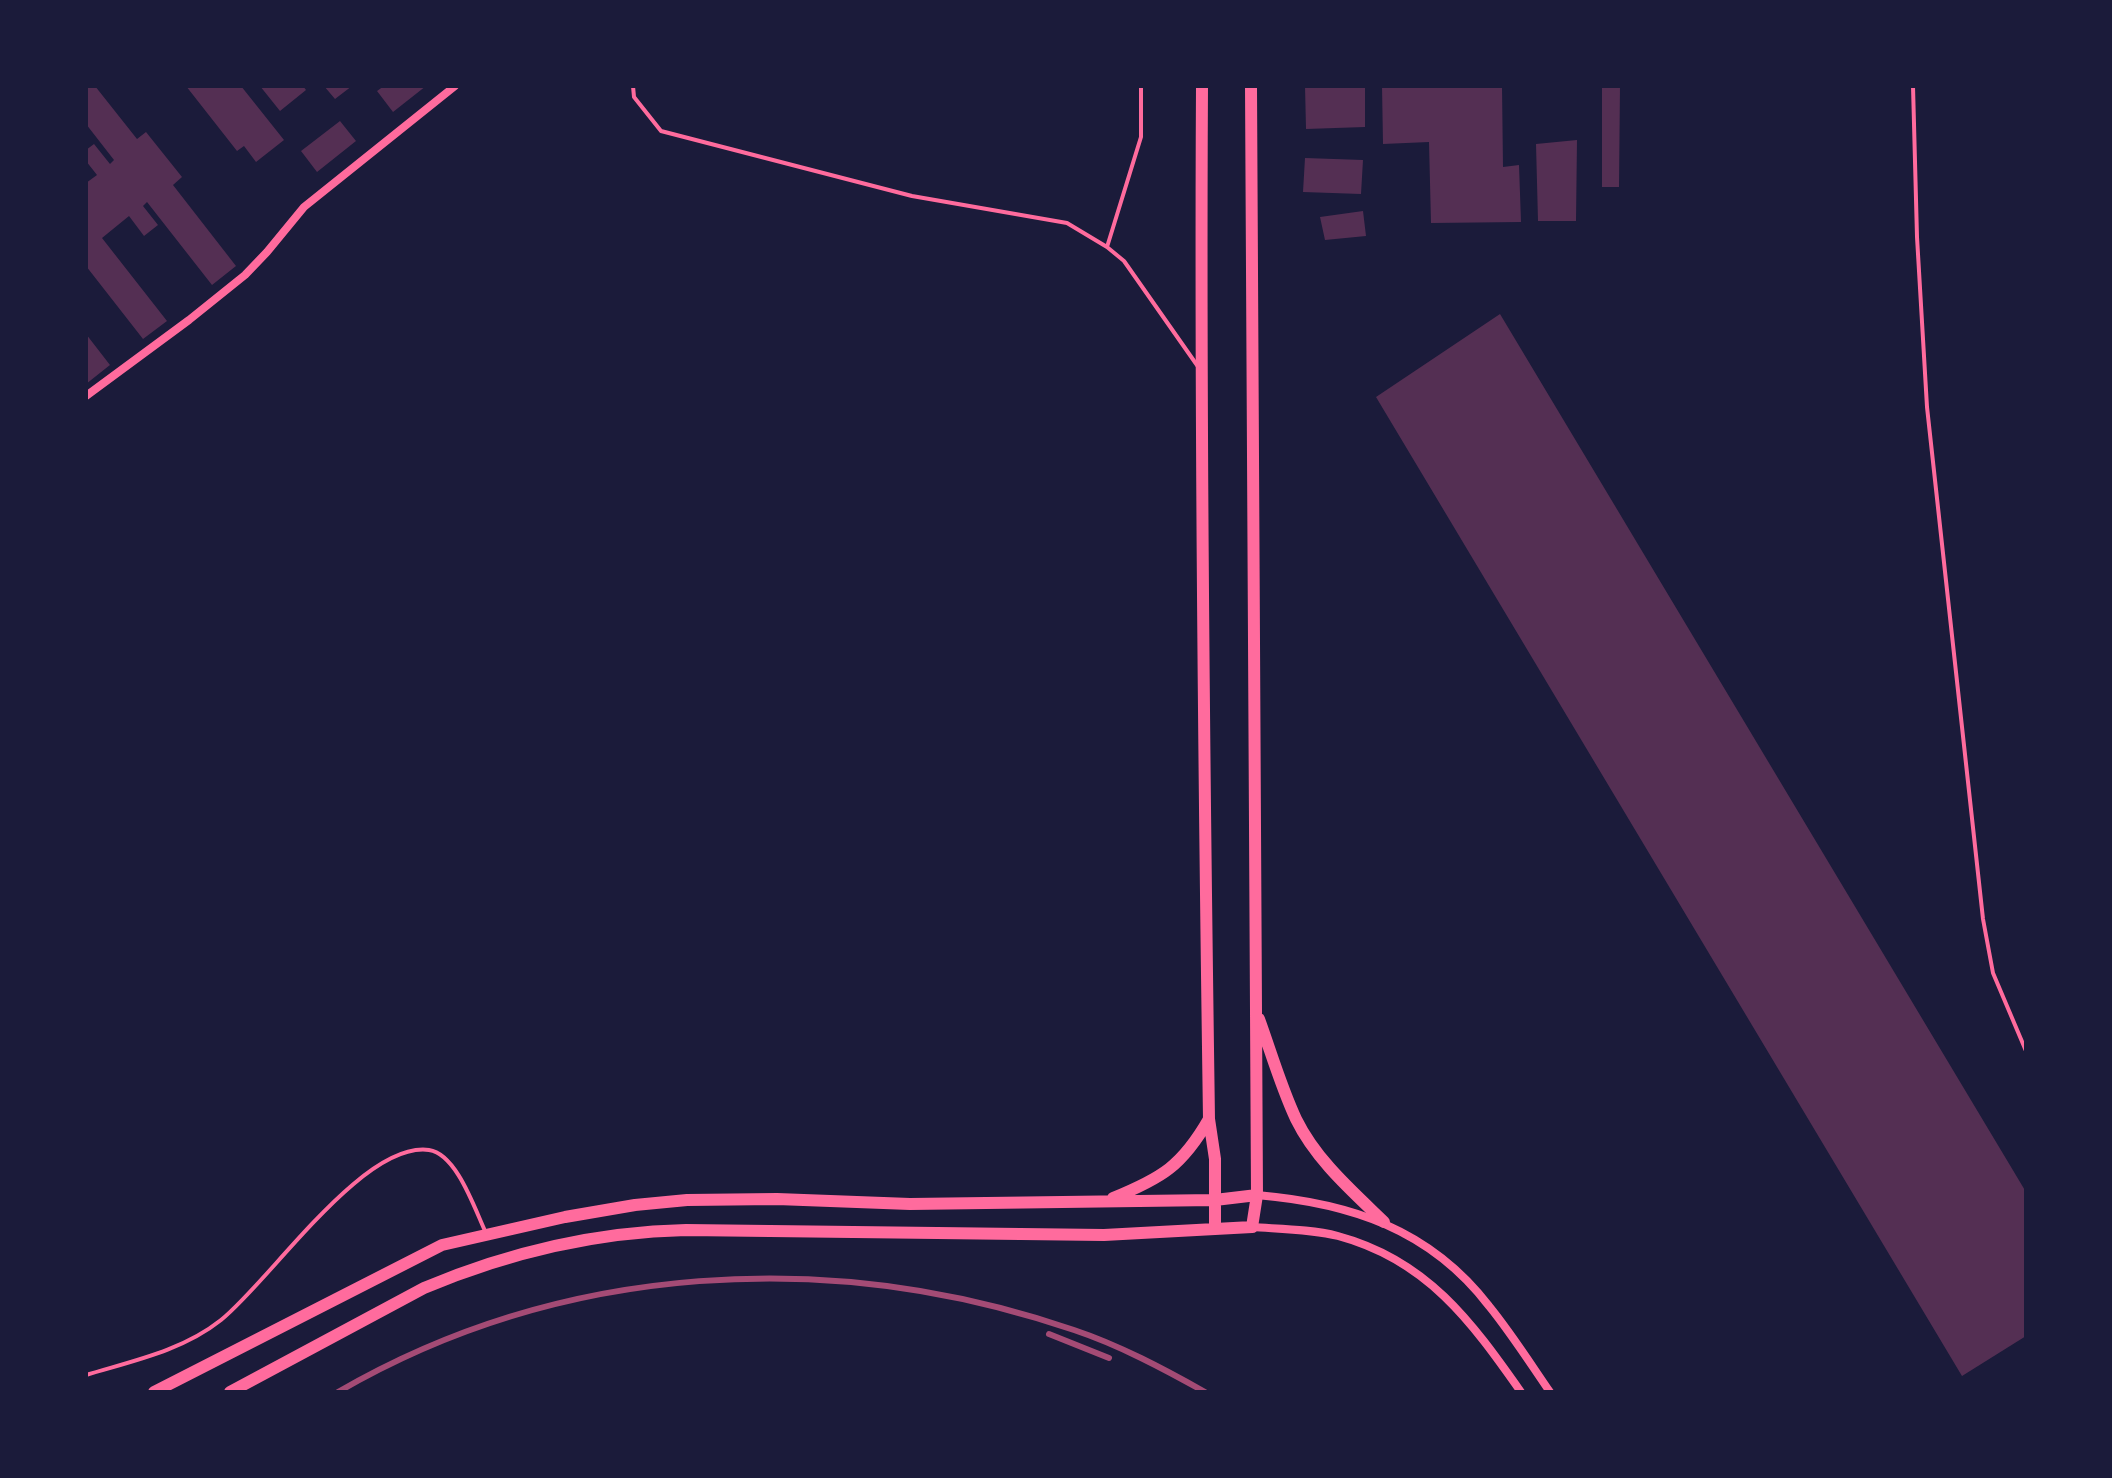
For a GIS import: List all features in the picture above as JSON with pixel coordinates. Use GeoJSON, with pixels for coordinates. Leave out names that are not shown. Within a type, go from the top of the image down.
{"type":"FeatureCollection","features":[{"type":"Feature","properties":{"kind":"main road"},"geometry":{"type":"LineString","coordinates":[[1202,86],[1200,370],[1209,1119],[1215,1159],[1215,1229]]}},
{"type":"Feature","properties":{"kind":"main road"},"geometry":{"type":"LineString","coordinates":[[230,1392],[424,1288],[494,1262],[547,1247],[647,1231],[1104,1235],[1252,1227],[1257,1195],[1251,86]]}},
{"type":"Feature","properties":{"kind":"main road"},"geometry":{"type":"LineString","coordinates":[[1255,1009],[1303,1130],[1320,1156],[1384,1222]]}},
{"type":"Feature","properties":{"kind":"main road"},"geometry":{"type":"LineString","coordinates":[[1106,1201],[1161,1177],[1183,1156],[1209,1119]]}},
{"type":"Feature","properties":{"kind":"main road"},"geometry":{"type":"LineString","coordinates":[[154,1392],[442,1245],[565,1217],[687,1200],[777,1199],[910,1204],[1215,1200],[1257,1195]]}},
{"type":"Feature","properties":{"kind":"main road"},"geometry":{"type":"LineString","coordinates":[[488,1235],[494,1262]]}},
{"type":"Feature","properties":{"kind":"street"},"geometry":{"type":"LineString","coordinates":[[86,396],[245,275],[304,207],[455,86]]}},
{"type":"Feature","properties":{"kind":"street"},"geometry":{"type":"LineString","coordinates":[[1257,1195],[1335,1205],[1384,1222],[1426,1246],[1476,1290],[1550,1392]]}},
{"type":"Feature","properties":{"kind":"street"},"geometry":{"type":"LineString","coordinates":[[1252,1227],[1337,1236],[1368,1247],[1415,1271],[1468,1319],[1521,1392]]}},
{"type":"Feature","properties":{"kind":"lane"},"geometry":{"type":"LineString","coordinates":[[633,86],[634,97],[661,131],[912,196],[1067,223],[1124,261],[1200,370]]}},
{"type":"Feature","properties":{"kind":"lane"},"geometry":{"type":"LineString","coordinates":[[1107,247],[1141,137],[1141,86]]}},
{"type":"Feature","properties":{"kind":"lane"},"geometry":{"type":"LineString","coordinates":[[1913,86],[1917,237],[1927,407],[1983,919],[1993,973],[2026,1051]]}},
{"type":"Feature","properties":{"kind":"lane"},"geometry":{"type":"LineString","coordinates":[[86,1375],[179,1346],[221,1320],[336,1199],[374,1168],[410,1151],[432,1150],[454,1166],[488,1235]]}},
{"type":"Feature","properties":{"kind":"building"},"geometry":{"type":"Polygon","coordinates":[[[86,86],[95,86],[137,139],[146,132],[182,177],[173,185],[236,266],[212,285],[147,202],[143,206],[158,225],[144,236],[129,216],[102,238],[167,321],[143,339],[86,266],[86,183],[97,175],[86,161],[86,150],[94,144],[110,164],[114,160],[86,124],[86,86]]]}},
{"type":"Feature","properties":{"kind":"building"},"geometry":{"type":"Polygon","coordinates":[[[186,86],[241,86],[284,140],[256,162],[244,146],[237,151],[186,86]]]}},
{"type":"Feature","properties":{"kind":"building"},"geometry":{"type":"Polygon","coordinates":[[[260,86],[303,86],[306,90],[280,111],[260,86]]]}},
{"type":"Feature","properties":{"kind":"building"},"geometry":{"type":"Polygon","coordinates":[[[324,86],[352,86],[335,99],[324,86]]]}},
{"type":"Feature","properties":{"kind":"building"},"geometry":{"type":"Polygon","coordinates":[[[384,86],[426,86],[393,112],[377,91],[384,86]]]}},
{"type":"Feature","properties":{"kind":"building"},"geometry":{"type":"Polygon","coordinates":[[[1305,86],[1365,86],[1365,127],[1306,129],[1305,86]]]}},
{"type":"Feature","properties":{"kind":"building"},"geometry":{"type":"Polygon","coordinates":[[[1382,86],[1502,86],[1503,167],[1519,165],[1521,222],[1431,223],[1429,142],[1383,144],[1382,86]]]}},
{"type":"Feature","properties":{"kind":"building"},"geometry":{"type":"Polygon","coordinates":[[[1602,86],[1620,86],[1619,187],[1602,187],[1602,86]]]}},
{"type":"Feature","properties":{"kind":"building"},"geometry":{"type":"Polygon","coordinates":[[[340,121],[356,141],[317,172],[301,151],[340,121]]]}},
{"type":"Feature","properties":{"kind":"building"},"geometry":{"type":"Polygon","coordinates":[[[1577,140],[1576,221],[1538,221],[1536,144],[1577,140]]]}},
{"type":"Feature","properties":{"kind":"building"},"geometry":{"type":"Polygon","coordinates":[[[1305,158],[1363,160],[1361,194],[1303,192],[1305,158]]]}},
{"type":"Feature","properties":{"kind":"building"},"geometry":{"type":"Polygon","coordinates":[[[1363,211],[1366,236],[1325,240],[1320,217],[1363,211]]]}},
{"type":"Feature","properties":{"kind":"building"},"geometry":{"type":"Polygon","coordinates":[[[1500,314],[2026,1192],[2026,1336],[1962,1376],[1376,397],[1500,314]]]}},
{"type":"Feature","properties":{"kind":"building"},"geometry":{"type":"Polygon","coordinates":[[[86,334],[110,365],[86,384],[86,334]]]}},
{"type":"Feature","properties":{"kind":"railway"},"geometry":{"type":"LineString","coordinates":[[338,1392],[424,1349],[513,1316],[606,1293],[699,1281],[794,1279],[888,1286],[982,1304],[1091,1336],[1205,1392]]}},
{"type":"Feature","properties":{"kind":"railway"},"geometry":{"type":"LineString","coordinates":[[1049,1334],[1109,1358]]}}]}
